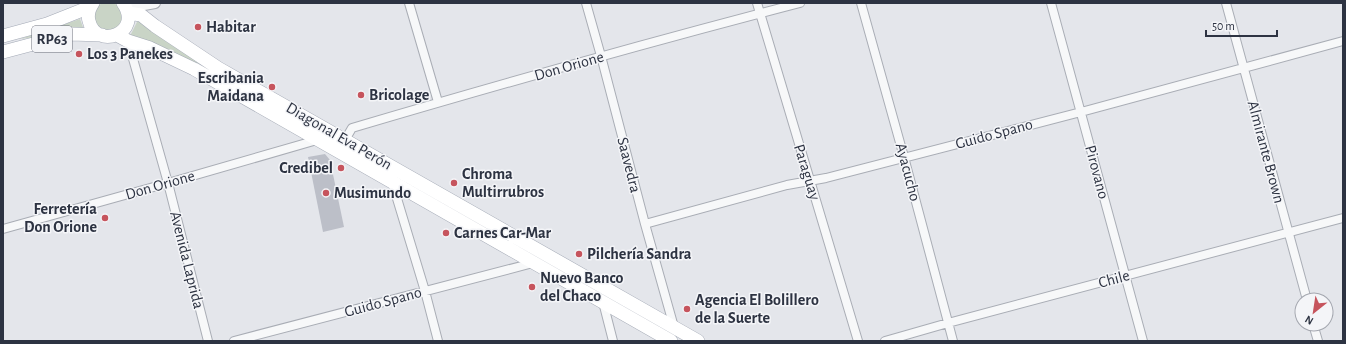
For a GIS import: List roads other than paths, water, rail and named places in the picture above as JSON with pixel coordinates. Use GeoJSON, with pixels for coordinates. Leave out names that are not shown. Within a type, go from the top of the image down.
{"type":"FeatureCollection","features":[{"type":"Feature","properties":{"kind":"main road","name":"RP63"},"geometry":{"type":"LineString","coordinates":[[92,5],[88,18],[93,29],[102,35]]}},
{"type":"Feature","properties":{"kind":"main road","name":"RP63"},"geometry":{"type":"LineString","coordinates":[[3,36],[47,24],[92,5]]}},
{"type":"Feature","properties":{"kind":"main road"},"geometry":{"type":"LineString","coordinates":[[122,38],[121,32],[136,10]]}},
{"type":"Feature","properties":{"kind":"main road","name":"Diagonal Eva Perón"},"geometry":{"type":"LineString","coordinates":[[136,10],[155,26],[218,68],[698,341]]}},
{"type":"Feature","properties":{"kind":"main road","name":"RP63"},"geometry":{"type":"LineString","coordinates":[[3,52],[71,34],[102,35],[122,38]]}},
{"type":"Feature","properties":{"kind":"main road","name":"Diagonal Eva Perón"},"geometry":{"type":"LineString","coordinates":[[122,38],[150,48],[194,70],[670,341]]}},
{"type":"Feature","properties":{"kind":"street"},"geometry":{"type":"LineString","coordinates":[[409,3],[438,102]]}},
{"type":"Feature","properties":{"kind":"street","name":"Saavedra"},"geometry":{"type":"LineString","coordinates":[[586,3],[644,224],[674,328]]}},
{"type":"Feature","properties":{"kind":"street","name":"Paraguay"},"geometry":{"type":"LineString","coordinates":[[757,3],[809,182],[858,341]]}},
{"type":"Feature","properties":{"kind":"street","name":"Don Orione"},"geometry":{"type":"LineString","coordinates":[[345,140],[352,128],[438,102],[601,56],[800,3]]}},
{"type":"Feature","properties":{"kind":"street","name":"Ayacucho"},"geometry":{"type":"LineString","coordinates":[[861,3],[953,341]]}},
{"type":"Feature","properties":{"kind":"street","name":"Pirovano"},"geometry":{"type":"LineString","coordinates":[[1051,3],[1143,341]]}},
{"type":"Feature","properties":{"kind":"street","name":"Almirante Brown"},"geometry":{"type":"LineString","coordinates":[[1226,3],[1305,292]]}},
{"type":"Feature","properties":{"kind":"street","name":"Avenida Laprida"},"geometry":{"type":"LineString","coordinates":[[122,38],[168,183],[208,341]]}},
{"type":"Feature","properties":{"kind":"street","name":"Guido Spano"},"geometry":{"type":"LineString","coordinates":[[644,224],[787,185],[809,182],[1081,112],[1343,41]]}},
{"type":"Feature","properties":{"kind":"street","name":"Don Orione"},"geometry":{"type":"LineString","coordinates":[[3,229],[317,140]]}},
{"type":"Feature","properties":{"kind":"street"},"geometry":{"type":"LineString","coordinates":[[392,182],[425,291],[438,341]]}},
{"type":"Feature","properties":{"kind":"street","name":"Chile"},"geometry":{"type":"LineString","coordinates":[[885,341],[1343,218]]}},
{"type":"Feature","properties":{"kind":"street","name":"Guido Spano"},"geometry":{"type":"LineString","coordinates":[[234,341],[533,263]]}},
{"type":"Feature","properties":{"kind":"street"},"geometry":{"type":"LineString","coordinates":[[603,302],[613,341]]}},
{"type":"Feature","properties":{"kind":"place","name":"Habitar"},"geometry":{"type":"Point","coordinates":[198,27]}},
{"type":"Feature","properties":{"kind":"place","name":"Los 3 Panekes"},"geometry":{"type":"Point","coordinates":[79,54]}},
{"type":"Feature","properties":{"kind":"place","name":"Escribania Maidana"},"geometry":{"type":"Point","coordinates":[272,87]}},
{"type":"Feature","properties":{"kind":"place","name":"Bricolage"},"geometry":{"type":"Point","coordinates":[361,95]}},
{"type":"Feature","properties":{"kind":"place","name":"Credibel"},"geometry":{"type":"Point","coordinates":[341,168]}},
{"type":"Feature","properties":{"kind":"place","name":"Chroma Multirrubros"},"geometry":{"type":"Point","coordinates":[454,183]}},
{"type":"Feature","properties":{"kind":"place","name":"Musimundo"},"geometry":{"type":"Point","coordinates":[326,193]}},
{"type":"Feature","properties":{"kind":"place","name":"Ferretería Don Orione"},"geometry":{"type":"Point","coordinates":[105,218]}},
{"type":"Feature","properties":{"kind":"place","name":"Carnes Car-Mar"},"geometry":{"type":"Point","coordinates":[446,233]}},
{"type":"Feature","properties":{"kind":"place","name":"Pilchería Sandra"},"geometry":{"type":"Point","coordinates":[579,254]}},
{"type":"Feature","properties":{"kind":"place","name":"Nuevo Banco del Chaco"},"geometry":{"type":"Point","coordinates":[532,287]}},
{"type":"Feature","properties":{"kind":"place","name":"Agencia El Bolillero de la Suerte"},"geometry":{"type":"Point","coordinates":[687,309]}}]}
